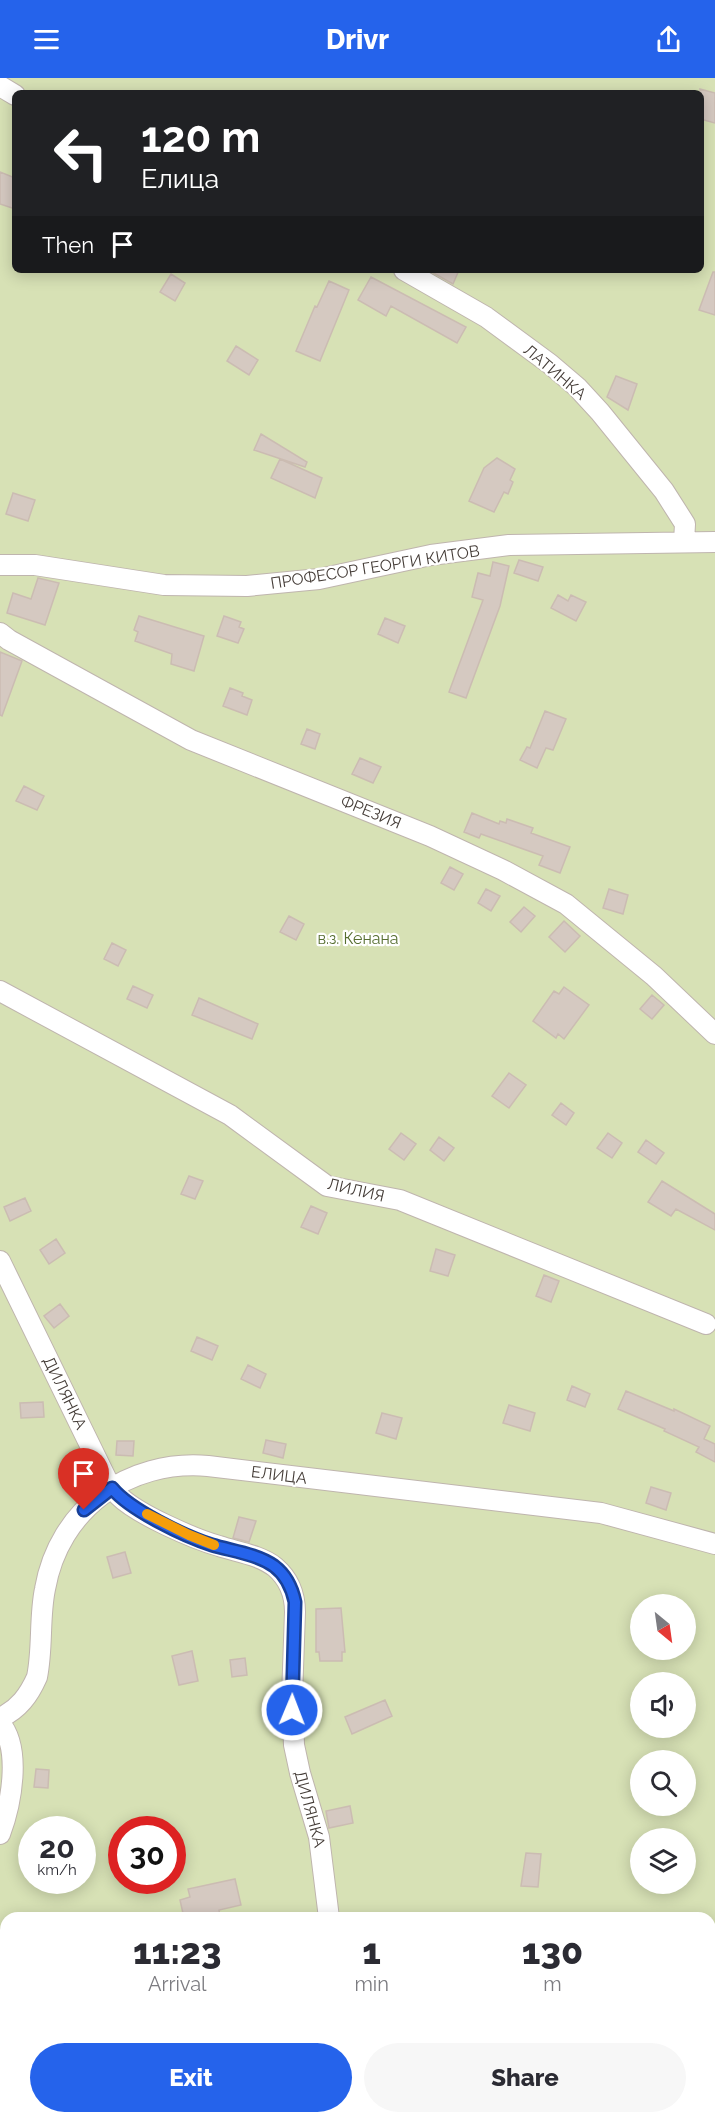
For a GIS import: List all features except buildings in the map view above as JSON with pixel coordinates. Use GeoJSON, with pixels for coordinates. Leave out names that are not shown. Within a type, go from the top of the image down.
{"type":"FeatureCollection","features":[{"type":"Feature","properties":{"kind":"street","name":"ЛАТИНКА"},"geometry":{"type":"LineString","coordinates":[[409,273],[486,317],[577,387],[614,428],[664,491],[685,524],[684,542]]}},
{"type":"Feature","properties":{"kind":"street","name":"ПРОФЕСОР ГЕОРГИ КИТОВ"},"geometry":{"type":"LineString","coordinates":[[0,565],[35,564],[164,585],[247,586],[319,579],[431,555],[509,545],[715,542]]}},
{"type":"Feature","properties":{"kind":"street","name":"ФРЕЗИЯ"},"geometry":{"type":"LineString","coordinates":[[0,633],[74,677],[191,740],[430,836],[503,870],[566,904],[654,976],[715,1034]]}},
{"type":"Feature","properties":{"kind":"street","name":"ЛИЛИЯ"},"geometry":{"type":"LineString","coordinates":[[0,991],[230,1115],[327,1186],[400,1200],[706,1324]]}},
{"type":"Feature","properties":{"kind":"street","name":"ДИЛЯНКА"},"geometry":{"type":"LineString","coordinates":[[0,1261],[112,1488],[126,1502],[189,1535],[267,1563],[281,1573],[290,1586],[296,1612],[292,1697],[294,1745],[319,1837],[328,1912]]}},
{"type":"Feature","properties":{"kind":"street","name":"ЕЛИЦА"},"geometry":{"type":"LineString","coordinates":[[0,1718],[21,1704],[37,1677],[44,1592],[51,1563],[65,1535],[84,1510],[112,1488],[148,1471],[179,1465],[200,1465],[601,1514],[616,1516],[715,1544]]}},
{"type":"Feature","properties":{"kind":"street"},"geometry":{"type":"LineString","coordinates":[[0,1723],[11,1753],[12,1782],[8,1811],[0,1834]]}},
{"type":"Feature","properties":{"kind":"green space","name":"в.з. Кенана"},"geometry":{"type":"Polygon","coordinates":[[[0,78],[715,78],[715,1912],[0,1912],[0,78]]]}},
{"type":"Feature","properties":{"kind":"slow traffic"},"geometry":{"type":"LineString","coordinates":[[147,1514],[214,1545]]}},
{"type":"Feature","properties":{"kind":"route"},"geometry":{"type":"LineString","coordinates":[[84,1510],[112,1488],[135,1508],[189,1535],[258,1558],[275,1567],[285,1577],[295,1602],[292,1710]]}}]}
